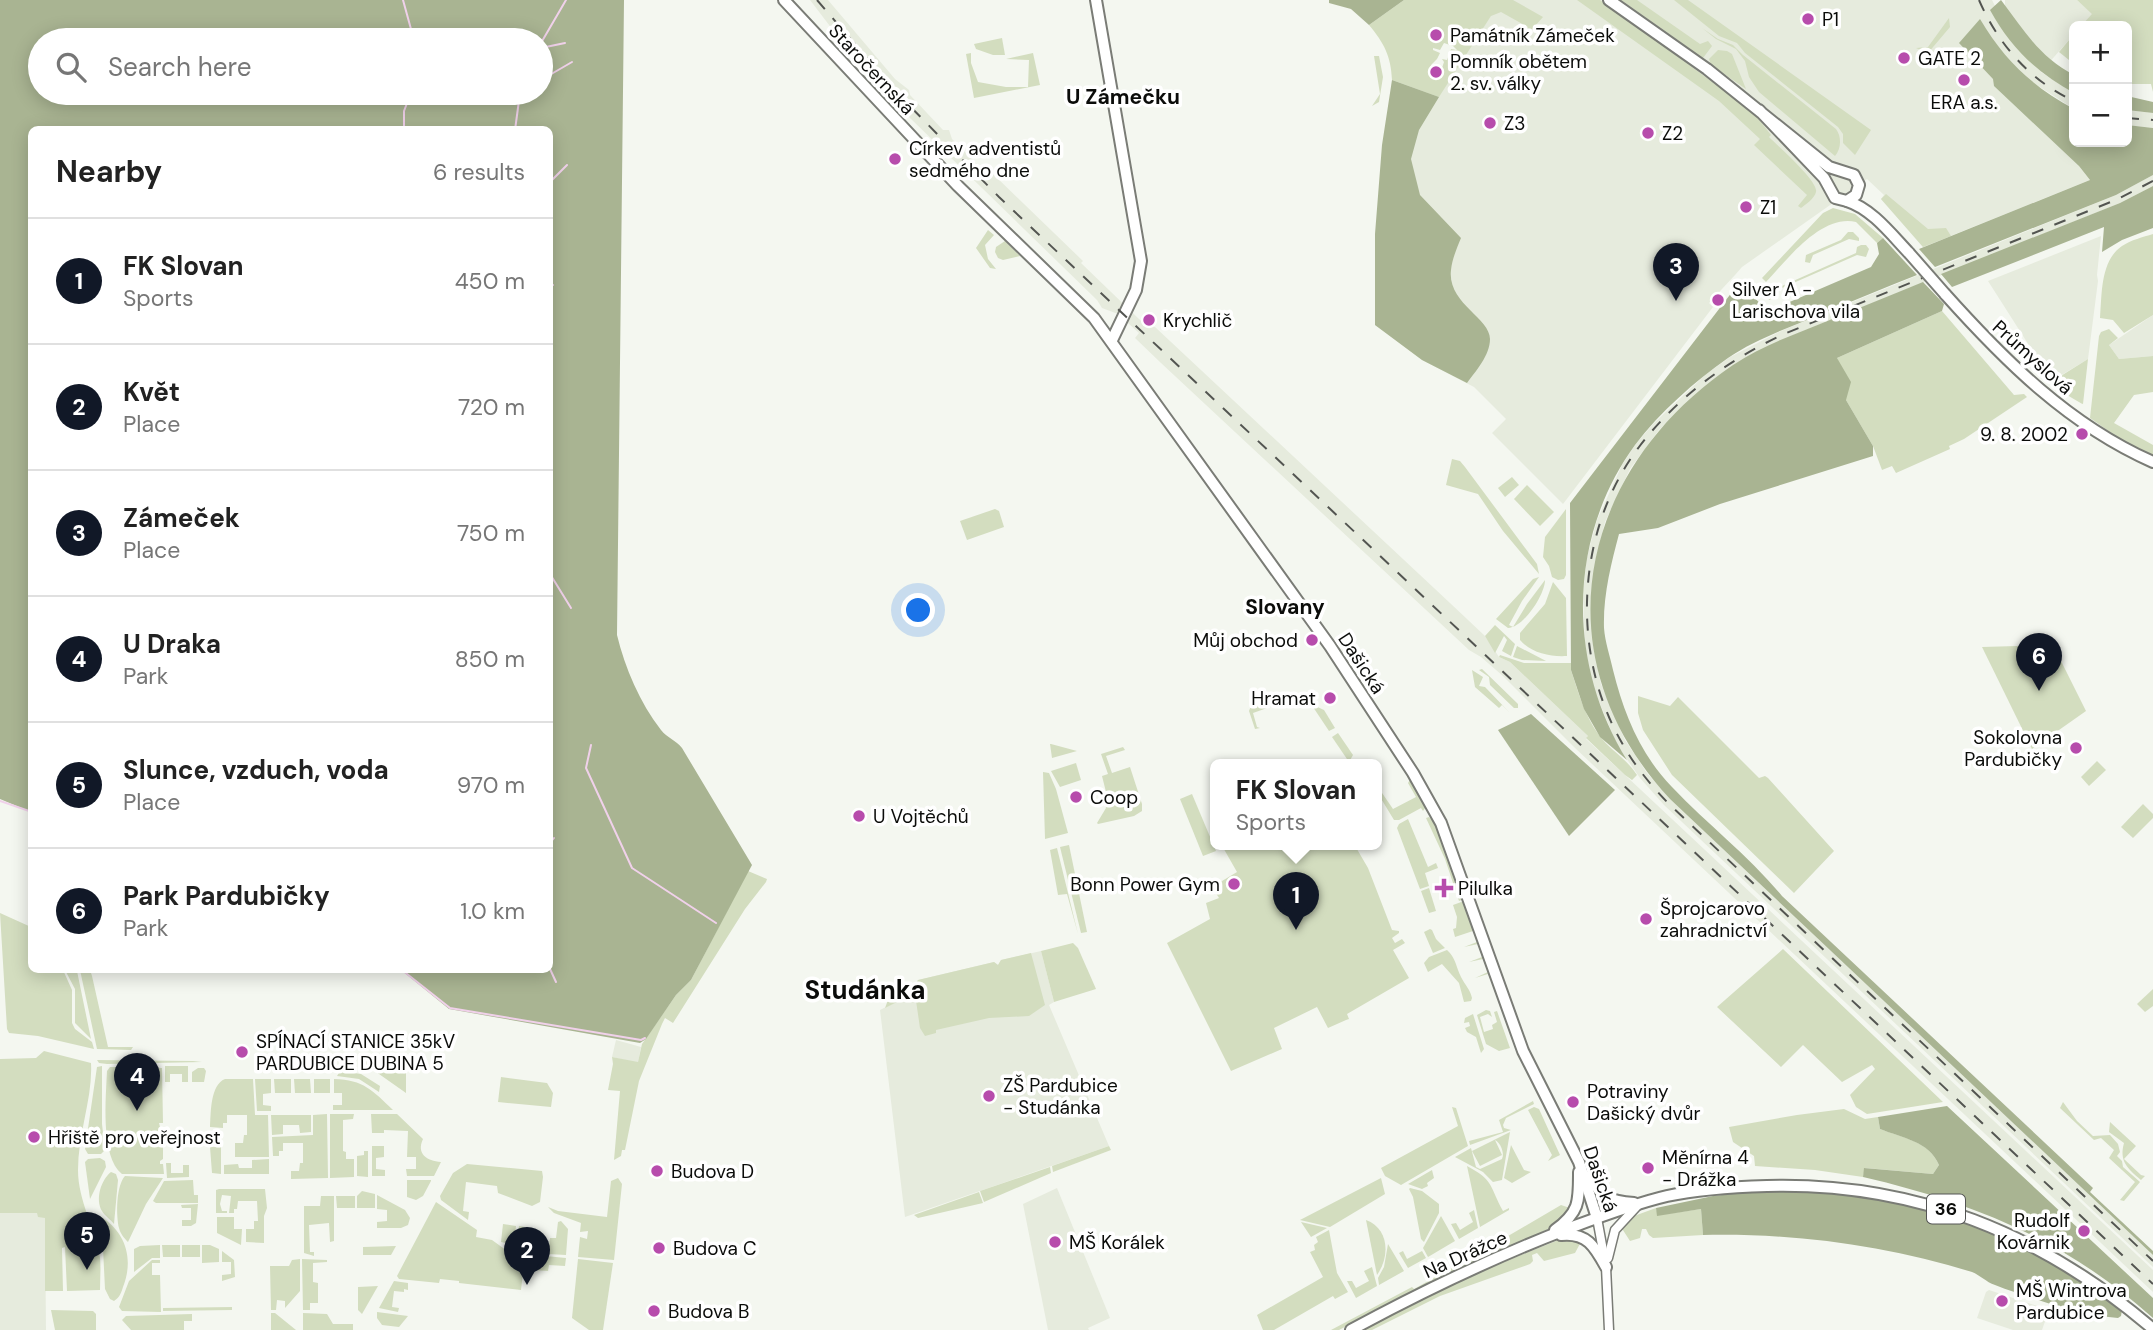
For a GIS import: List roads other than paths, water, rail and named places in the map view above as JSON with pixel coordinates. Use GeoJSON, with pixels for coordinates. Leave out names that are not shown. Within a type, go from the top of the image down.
{"type":"FeatureCollection","features":[{"type":"Feature","properties":{"kind":"main road","name":"Staročernská"},"geometry":{"type":"LineString","coordinates":[[784,0],[942,170],[1070,292],[1112,340]]}},
{"type":"Feature","properties":{"kind":"main road"},"geometry":{"type":"LineString","coordinates":[[1097,0],[1141,261],[1135,293],[1112,340]]}},
{"type":"Feature","properties":{"kind":"main road","name":"Průmyslová"},"geometry":{"type":"LineString","coordinates":[[1609,0],[1679,48],[1829,167],[1856,177],[1858,190],[1909,253],[2001,354],[2051,399],[2097,432],[2153,462]]}},
{"type":"Feature","properties":{"kind":"main road","name":"Průmyslová"},"geometry":{"type":"LineString","coordinates":[[1759,110],[1824,178],[1835,198],[1859,206],[1909,253]]}},
{"type":"Feature","properties":{"kind":"main road"},"geometry":{"type":"LineString","coordinates":[[1829,187],[1833,176],[1844,171]]}},
{"type":"Feature","properties":{"kind":"main road"},"geometry":{"type":"LineString","coordinates":[[1847,201],[1854,197],[1858,190]]}},
{"type":"Feature","properties":{"kind":"main road","name":"Dašická"},"geometry":{"type":"LineString","coordinates":[[1112,340],[1310,615],[1426,795],[1458,866],[1523,1051],[1579,1162],[1597,1218]]}},
{"type":"Feature","properties":{"kind":"main road"},"geometry":{"type":"LineString","coordinates":[[1579,1162],[1608,1199],[1639,1204]]}},
{"type":"Feature","properties":{"kind":"main road"},"geometry":{"type":"LineString","coordinates":[[1545,1238],[1566,1222],[1576,1210],[1579,1162]]}},
{"type":"Feature","properties":{"kind":"main road","name":"36"},"geometry":{"type":"LineString","coordinates":[[1597,1218],[1639,1204],[1703,1190],[1787,1185],[1853,1189],[1926,1204],[1985,1223],[2049,1254],[2108,1292],[2153,1329]]}},
{"type":"Feature","properties":{"kind":"main road","name":"Na Drážce"},"geometry":{"type":"LineString","coordinates":[[1352,1330],[1442,1282],[1597,1218]]}},
{"type":"Feature","properties":{"kind":"main road"},"geometry":{"type":"LineString","coordinates":[[1545,1238],[1572,1235],[1586,1238],[1606,1267]]}},
{"type":"Feature","properties":{"kind":"street"},"geometry":{"type":"LineString","coordinates":[[1606,1267],[1613,1235],[1639,1204]]}},
{"type":"Feature","properties":{"kind":"street","name":"Dašická"},"geometry":{"type":"LineString","coordinates":[[1597,1218],[1606,1267],[1609,1330]]}},
{"type":"Feature","properties":{"kind":"waterway"},"geometry":{"type":"LineString","coordinates":[[403,0],[411,28]]}},
{"type":"Feature","properties":{"kind":"waterway"},"geometry":{"type":"LineString","coordinates":[[550,28],[566,0]]}},
{"type":"Feature","properties":{"kind":"waterway"},"geometry":{"type":"LineString","coordinates":[[553,46],[565,43]]}},
{"type":"Feature","properties":{"kind":"waterway"},"geometry":{"type":"LineString","coordinates":[[553,73],[572,62]]}},
{"type":"Feature","properties":{"kind":"waterway"},"geometry":{"type":"LineString","coordinates":[[404,126],[406,105]]}},
{"type":"Feature","properties":{"kind":"waterway"},"geometry":{"type":"LineString","coordinates":[[516,126],[518,105]]}},
{"type":"Feature","properties":{"kind":"waterway"},"geometry":{"type":"LineString","coordinates":[[553,179],[567,165]]}},
{"type":"Feature","properties":{"kind":"waterway"},"geometry":{"type":"LineString","coordinates":[[553,579],[571,608]]}},
{"type":"Feature","properties":{"kind":"waterway"},"geometry":{"type":"LineString","coordinates":[[591,745],[586,768],[632,868],[716,923]]}},
{"type":"Feature","properties":{"kind":"waterway"},"geometry":{"type":"LineString","coordinates":[[0,801],[28,811]]}},
{"type":"Feature","properties":{"kind":"waterway"},"geometry":{"type":"LineString","coordinates":[[406,973],[450,1008],[641,1040],[645,1038]]}},
{"type":"Feature","properties":{"kind":"waterway"},"geometry":{"type":"LineString","coordinates":[[552,973],[556,982]]}},
{"type":"Feature","properties":{"kind":"railway"},"geometry":{"type":"LineString","coordinates":[[817,0],[896,92],[999,197],[2153,1284]]}},
{"type":"Feature","properties":{"kind":"railway"},"geometry":{"type":"LineString","coordinates":[[1979,0],[1996,32],[2017,60],[2043,83],[2069,98]]}},
{"type":"Feature","properties":{"kind":"railway"},"geometry":{"type":"LineString","coordinates":[[2132,118],[2153,120]]}},
{"type":"Feature","properties":{"kind":"railway"},"geometry":{"type":"LineString","coordinates":[[2153,181],[2118,199],[1784,334],[1763,344],[1705,381],[1654,429],[1618,480],[1602,516],[1592,553],[1587,592],[1588,632],[1594,670],[1605,708],[1622,743],[1648,781],[1667,802],[2153,1261]]}},
{"type":"Feature","properties":{"kind":"place","name":"P1"},"geometry":{"type":"Point","coordinates":[1808,19]}},
{"type":"Feature","properties":{"kind":"place","name":"Památník Zámeček"},"geometry":{"type":"Point","coordinates":[1436,35]}},
{"type":"Feature","properties":{"kind":"place","name":"GATE 2"},"geometry":{"type":"Point","coordinates":[1904,58]}},
{"type":"Feature","properties":{"kind":"place","name":"Pomník obětem 2. sv. války"},"geometry":{"type":"Point","coordinates":[1436,72]}},
{"type":"Feature","properties":{"kind":"place","name":"ERA a.s."},"geometry":{"type":"Point","coordinates":[1964,80]}},
{"type":"Feature","properties":{"kind":"place","name":"Z3"},"geometry":{"type":"Point","coordinates":[1490,123]}},
{"type":"Feature","properties":{"kind":"place","name":"Z2"},"geometry":{"type":"Point","coordinates":[1648,133]}},
{"type":"Feature","properties":{"kind":"place","name":"Církev adventistů sedmého dne"},"geometry":{"type":"Point","coordinates":[895,159]}},
{"type":"Feature","properties":{"kind":"place","name":"Z1"},"geometry":{"type":"Point","coordinates":[1746,207]}},
{"type":"Feature","properties":{"kind":"place","name":"Silver A - Larischova vila"},"geometry":{"type":"Point","coordinates":[1718,300]}},
{"type":"Feature","properties":{"kind":"place","name":"Zámeček"},"geometry":{"type":"Point","coordinates":[1676,301]}},
{"type":"Feature","properties":{"kind":"place","name":"Krychlič"},"geometry":{"type":"Point","coordinates":[1149,320]}},
{"type":"Feature","properties":{"kind":"place","name":"9. 8. 2002"},"geometry":{"type":"Point","coordinates":[2082,434]}},
{"type":"Feature","properties":{"kind":"place","name":"Můj obchod"},"geometry":{"type":"Point","coordinates":[1312,640]}},
{"type":"Feature","properties":{"kind":"place","name":"Park Pardubičky"},"geometry":{"type":"Point","coordinates":[2039,691]}},
{"type":"Feature","properties":{"kind":"place","name":"Hramat"},"geometry":{"type":"Point","coordinates":[1330,698]}},
{"type":"Feature","properties":{"kind":"place","name":"Sokolovna Pardubičky"},"geometry":{"type":"Point","coordinates":[2076,748]}},
{"type":"Feature","properties":{"kind":"place","name":"Coop"},"geometry":{"type":"Point","coordinates":[1076,797]}},
{"type":"Feature","properties":{"kind":"place","name":"U Vojtěchů"},"geometry":{"type":"Point","coordinates":[859,816]}},
{"type":"Feature","properties":{"kind":"place","name":"Bonn Power Gym"},"geometry":{"type":"Point","coordinates":[1234,884]}},
{"type":"Feature","properties":{"kind":"place","name":"Pilulka"},"geometry":{"type":"Point","coordinates":[1444,888]}},
{"type":"Feature","properties":{"kind":"place","name":"Šprojcarovo zahradnictví"},"geometry":{"type":"Point","coordinates":[1646,919]}},
{"type":"Feature","properties":{"kind":"place","name":"FK Slovan"},"geometry":{"type":"Point","coordinates":[1296,930]}},
{"type":"Feature","properties":{"kind":"place","name":"SPÍNACÍ STANICE 35kV PARDUBICE DUBINA 5"},"geometry":{"type":"Point","coordinates":[242,1052]}},
{"type":"Feature","properties":{"kind":"place","name":"ZŠ Pardubice - Studánka"},"geometry":{"type":"Point","coordinates":[989,1096]}},
{"type":"Feature","properties":{"kind":"place","name":"Potraviny Dašický dvůr"},"geometry":{"type":"Point","coordinates":[1573,1102]}},
{"type":"Feature","properties":{"kind":"place","name":"U Draka"},"geometry":{"type":"Point","coordinates":[137,1111]}},
{"type":"Feature","properties":{"kind":"place","name":"Hřiště pro veřejnost"},"geometry":{"type":"Point","coordinates":[34,1137]}},
{"type":"Feature","properties":{"kind":"place","name":"Měnírna 4 - Drážka"},"geometry":{"type":"Point","coordinates":[1648,1168]}},
{"type":"Feature","properties":{"kind":"place","name":"Budova D"},"geometry":{"type":"Point","coordinates":[657,1171]}},
{"type":"Feature","properties":{"kind":"place","name":"Rudolf Kovárnik"},"geometry":{"type":"Point","coordinates":[2084,1231]}},
{"type":"Feature","properties":{"kind":"place","name":"MŠ Korálek"},"geometry":{"type":"Point","coordinates":[1055,1242]}},
{"type":"Feature","properties":{"kind":"place","name":"Budova C"},"geometry":{"type":"Point","coordinates":[659,1248]}},
{"type":"Feature","properties":{"kind":"place","name":"Slunce, vzduch, voda"},"geometry":{"type":"Point","coordinates":[87,1270]}},
{"type":"Feature","properties":{"kind":"place","name":"Květ"},"geometry":{"type":"Point","coordinates":[527,1285]}},
{"type":"Feature","properties":{"kind":"place","name":"MŠ Wintrova Pardubice"},"geometry":{"type":"Point","coordinates":[2002,1301]}},
{"type":"Feature","properties":{"kind":"place","name":"Budova B"},"geometry":{"type":"Point","coordinates":[654,1311]}},
{"type":"Feature","properties":{"kind":"district","name":"U Zámečku"},"geometry":{"type":"Point","coordinates":[1123,97]}},
{"type":"Feature","properties":{"kind":"district","name":"Slovany"},"geometry":{"type":"Point","coordinates":[1285,607]}},
{"type":"Feature","properties":{"kind":"district","name":"Studánka"},"geometry":{"type":"Point","coordinates":[865,990]}}]}
